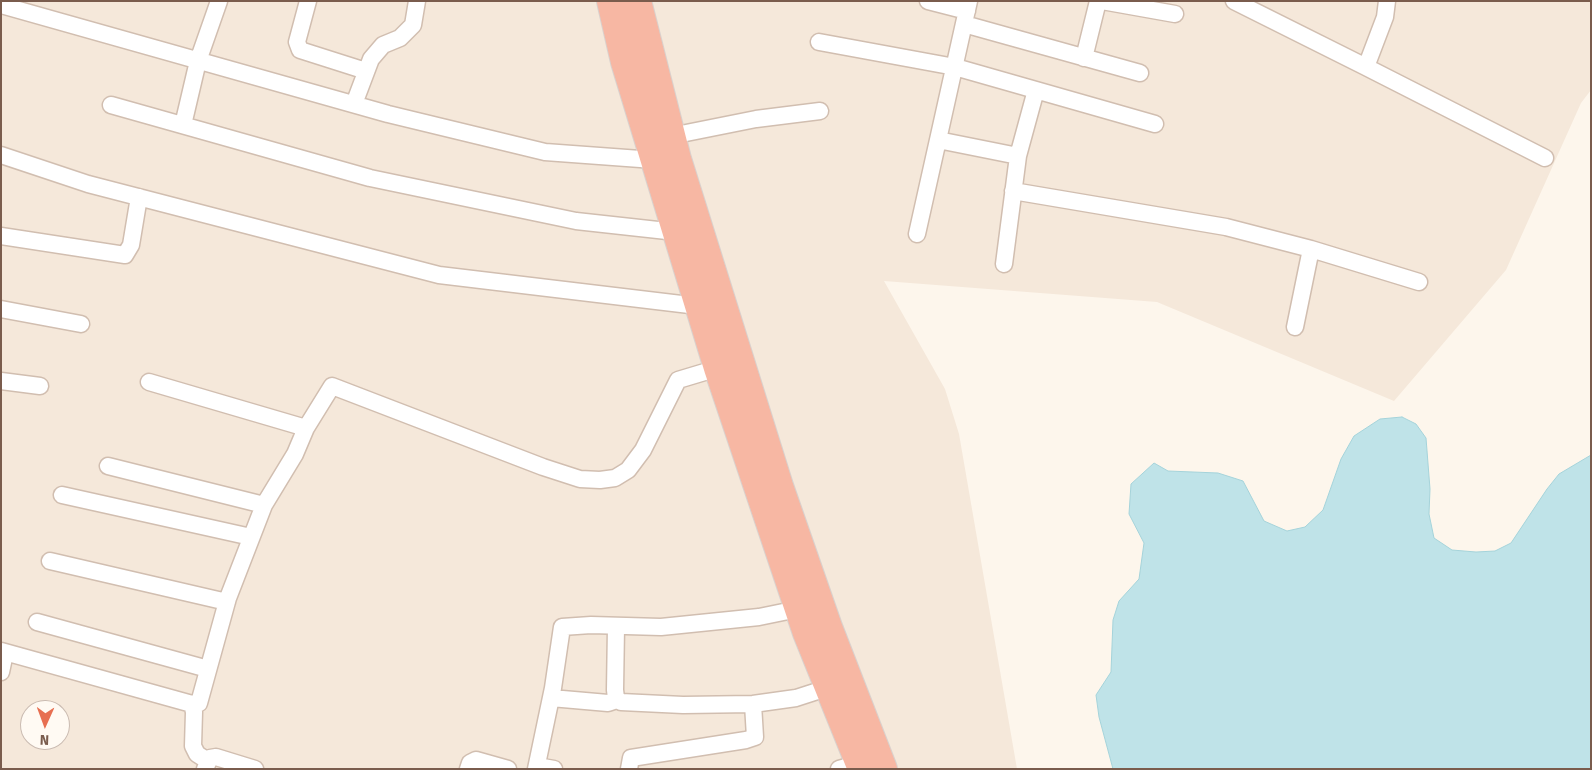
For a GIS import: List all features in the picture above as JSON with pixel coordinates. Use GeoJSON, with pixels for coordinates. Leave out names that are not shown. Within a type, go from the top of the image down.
{"type":"FeatureCollection","features":[{"type":"Feature","properties":{"kind":"highway"},"geometry":{"type":"LineString","coordinates":[[611,1],[625,62],[718,368],[761,491],[798,608],[861,767]]}},
{"type":"Feature","properties":{"kind":"highway"},"geometry":{"type":"LineString","coordinates":[[637,1],[671,136],[779,486],[828,628],[861,767]]}},
{"type":"Feature","properties":{"kind":"street"},"geometry":{"type":"LineString","coordinates":[[308,1],[297,42],[300,50],[366,71]]}},
{"type":"Feature","properties":{"kind":"street"},"geometry":{"type":"LineString","coordinates":[[354,104],[371,60],[383,46],[400,38],[413,24],[417,1]]}},
{"type":"Feature","properties":{"kind":"street"},"geometry":{"type":"LineString","coordinates":[[928,1],[967,12],[1084,58],[1140,73]]}},
{"type":"Feature","properties":{"kind":"street"},"geometry":{"type":"LineString","coordinates":[[1084,58],[1098,1]]}},
{"type":"Feature","properties":{"kind":"street"},"geometry":{"type":"LineString","coordinates":[[1102,1],[1175,14]]}},
{"type":"Feature","properties":{"kind":"street"},"geometry":{"type":"LineString","coordinates":[[1234,1],[1544,158]]}},
{"type":"Feature","properties":{"kind":"street"},"geometry":{"type":"LineString","coordinates":[[1366,67],[1385,17],[1387,1]]}},
{"type":"Feature","properties":{"kind":"street"},"geometry":{"type":"LineString","coordinates":[[183,125],[214,3]]}},
{"type":"Feature","properties":{"kind":"street"},"geometry":{"type":"LineString","coordinates":[[1,5],[354,104],[546,152],[654,160]]}},
{"type":"Feature","properties":{"kind":"street"},"geometry":{"type":"LineString","coordinates":[[917,234],[967,12]]}},
{"type":"Feature","properties":{"kind":"street"},"geometry":{"type":"LineString","coordinates":[[820,42],[954,66],[1155,124]]}},
{"type":"Feature","properties":{"kind":"street"},"geometry":{"type":"LineString","coordinates":[[1004,264],[1018,156],[1036,90]]}},
{"type":"Feature","properties":{"kind":"street"},"geometry":{"type":"LineString","coordinates":[[111,105],[370,178],[576,221],[676,232]]}},
{"type":"Feature","properties":{"kind":"street"},"geometry":{"type":"LineString","coordinates":[[671,136],[756,119],[820,111]]}},
{"type":"Feature","properties":{"kind":"street"},"geometry":{"type":"LineString","coordinates":[[938,140],[1018,156]]}},
{"type":"Feature","properties":{"kind":"street"},"geometry":{"type":"LineString","coordinates":[[1,155],[88,184],[139,198],[439,275],[698,306]]}},
{"type":"Feature","properties":{"kind":"street"},"geometry":{"type":"LineString","coordinates":[[1013,191],[1226,226],[1311,249],[1419,282]]}},
{"type":"Feature","properties":{"kind":"street"},"geometry":{"type":"LineString","coordinates":[[1,236],[125,255],[131,245],[139,198]]}},
{"type":"Feature","properties":{"kind":"street"},"geometry":{"type":"LineString","coordinates":[[1295,327],[1311,249]]}},
{"type":"Feature","properties":{"kind":"street"},"geometry":{"type":"LineString","coordinates":[[1,309],[81,324]]}},
{"type":"Feature","properties":{"kind":"street"},"geometry":{"type":"LineString","coordinates":[[1,672],[3,652],[192,704],[199,703],[227,602],[264,505],[295,454],[306,428],[332,386],[580,479],[600,480],[615,478],[633,463],[643,450],[678,380],[718,368]]}},
{"type":"Feature","properties":{"kind":"street"},"geometry":{"type":"LineString","coordinates":[[1,381],[40,386]]}},
{"type":"Feature","properties":{"kind":"street"},"geometry":{"type":"LineString","coordinates":[[149,382],[306,428]]}},
{"type":"Feature","properties":{"kind":"street"},"geometry":{"type":"LineString","coordinates":[[108,466],[264,505]]}},
{"type":"Feature","properties":{"kind":"street"},"geometry":{"type":"LineString","coordinates":[[62,495],[251,538]]}},
{"type":"Feature","properties":{"kind":"street"},"geometry":{"type":"LineString","coordinates":[[50,561],[227,602]]}},
{"type":"Feature","properties":{"kind":"street"},"geometry":{"type":"LineString","coordinates":[[554,769],[537,767],[551,698],[562,627],[591,625],[662,627],[759,617],[798,608]]}},
{"type":"Feature","properties":{"kind":"street"},"geometry":{"type":"LineString","coordinates":[[37,622],[208,669]]}},
{"type":"Feature","properties":{"kind":"street"},"geometry":{"type":"LineString","coordinates":[[616,627],[615,690],[617,700]]}},
{"type":"Feature","properties":{"kind":"street"},"geometry":{"type":"LineString","coordinates":[[551,698],[608,703],[617,700],[656,704],[753,704],[796,698],[830,687]]}},
{"type":"Feature","properties":{"kind":"street"},"geometry":{"type":"LineString","coordinates":[[192,704],[194,712],[193,746],[196,754],[206,765],[210,758],[216,757],[255,769]]}},
{"type":"Feature","properties":{"kind":"street"},"geometry":{"type":"LineString","coordinates":[[630,769],[631,758],[755,737],[753,704]]}},
{"type":"Feature","properties":{"kind":"street"},"geometry":{"type":"LineString","coordinates":[[468,769],[470,763],[476,760],[508,769]]}},
{"type":"Feature","properties":{"kind":"shaded area"},"geometry":{"type":"Polygon","coordinates":[[[1,1],[1591,1],[1591,90],[1581,103],[1506,270],[1394,401],[1157,302],[884,281],[945,389],[959,434],[1017,769],[1,769],[1,1]]]}},
{"type":"Feature","properties":{"kind":"water"},"geometry":{"type":"Polygon","coordinates":[[[1402,417],[1416,424],[1426,438],[1430,489],[1429,514],[1434,538],[1452,550],[1495,551],[1511,543],[1559,474],[1591,455],[1591,769],[1113,769],[1099,717],[1096,695],[1111,672],[1113,620],[1119,601],[1139,579],[1144,543],[1129,514],[1131,484],[1154,463],[1168,471],[1218,473],[1243,481],[1264,521],[1287,531],[1305,527],[1323,510],[1341,459],[1354,436],[1380,419],[1402,417]]]}}]}
